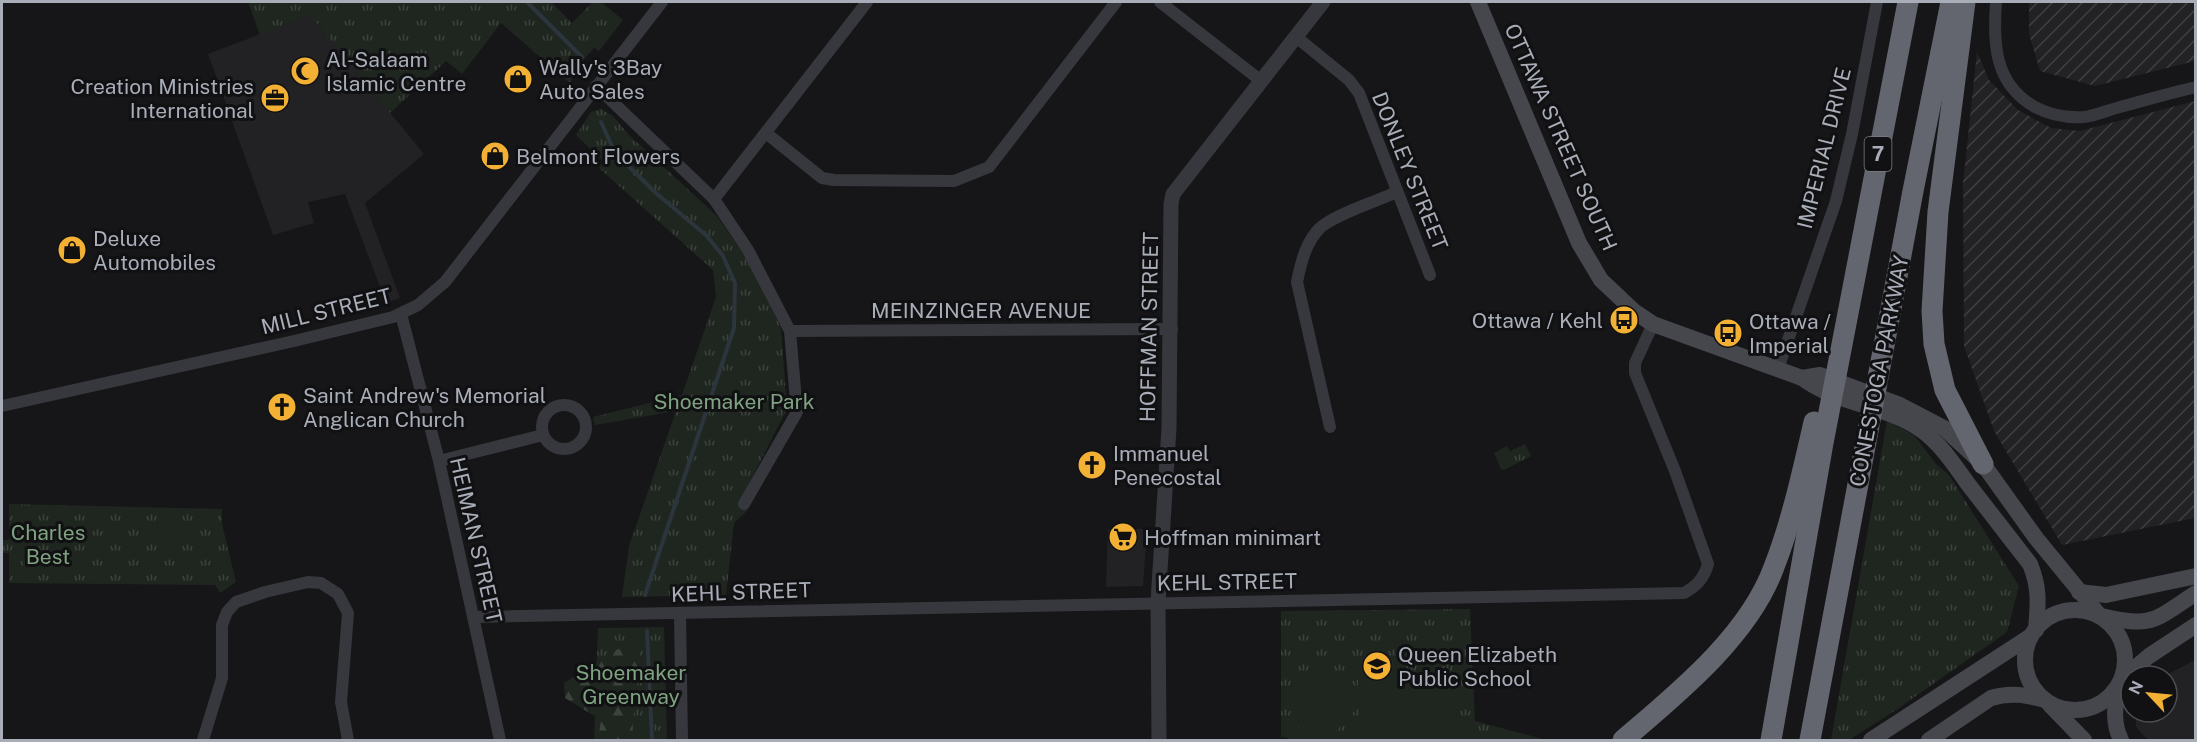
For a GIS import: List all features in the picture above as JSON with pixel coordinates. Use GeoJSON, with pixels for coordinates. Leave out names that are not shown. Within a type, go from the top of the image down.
{"type":"FeatureCollection","features":[{"type":"Feature","properties":{"kind":"highway","name":"CONESTOGA PARKWAY"},"geometry":{"type":"LineString","coordinates":[[1771,741],[1817,441],[1839,333],[1849,308],[1908,2]]}},
{"type":"Feature","properties":{"kind":"highway","name":"CONESTOGA PARKWAY"},"geometry":{"type":"LineString","coordinates":[[1810,739],[1951,2]]}},
{"type":"Feature","properties":{"kind":"highway"},"geometry":{"type":"LineString","coordinates":[[1965,2],[1938,212],[1932,311],[1934,344],[1945,390],[1983,465]]}},
{"type":"Feature","properties":{"kind":"highway"},"geometry":{"type":"LineString","coordinates":[[1624,740],[1722,650],[1752,611],[1774,569],[1817,441]]}},
{"type":"Feature","properties":{"kind":"main road","name":"OTTAWA STREET SOUTH"},"geometry":{"type":"LineString","coordinates":[[1478,2],[1579,243],[1601,280],[1630,308],[1653,324],[1803,378],[1816,388],[1896,417],[1919,428],[1934,440],[2030,564],[2038,587],[2034,633]]}},
{"type":"Feature","properties":{"kind":"main road","name":"OTTAWA STREET SOUTH"},"geometry":{"type":"LineString","coordinates":[[1803,378],[1820,375],[1924,416],[1944,428],[1983,465],[2036,538],[2100,616]]}},
{"type":"Feature","properties":{"kind":"main road"},"geometry":{"type":"LineString","coordinates":[[2079,592],[2106,595],[2196,576]]}},
{"type":"Feature","properties":{"kind":"main road"},"geometry":{"type":"LineString","coordinates":[[1870,741],[2034,633],[2046,620],[2066,611],[2087,611],[2130,622],[2147,622],[2162,616],[2196,593]]}},
{"type":"Feature","properties":{"kind":"main road"},"geometry":{"type":"LineString","coordinates":[[2100,616],[2117,631],[2124,647],[2125,664]]}},
{"type":"Feature","properties":{"kind":"main road"},"geometry":{"type":"LineString","coordinates":[[2140,664],[2196,625]]}},
{"type":"Feature","properties":{"kind":"main road"},"geometry":{"type":"LineString","coordinates":[[2034,633],[2026,650],[2029,678],[2036,690],[2084,741]]}},
{"type":"Feature","properties":{"kind":"main road"},"geometry":{"type":"LineString","coordinates":[[1929,741],[1991,698],[2002,694],[2022,694],[2066,709],[2087,709],[2105,700],[2119,683]]}},
{"type":"Feature","properties":{"kind":"main road"},"geometry":{"type":"LineString","coordinates":[[2119,687],[2114,710],[2116,730],[2121,741]]}},
{"type":"Feature","properties":{"kind":"street","name":"MILL STREET"},"geometry":{"type":"LineString","coordinates":[[2,406],[294,341],[401,314],[418,305],[445,282],[662,2]]}},
{"type":"Feature","properties":{"kind":"street"},"geometry":{"type":"LineString","coordinates":[[714,199],[867,2]]}},
{"type":"Feature","properties":{"kind":"street"},"geometry":{"type":"LineString","coordinates":[[765,133],[822,178],[954,181],[989,167],[1116,2]]}},
{"type":"Feature","properties":{"kind":"street"},"geometry":{"type":"LineString","coordinates":[[1160,2],[1260,80]]}},
{"type":"Feature","properties":{"kind":"street","name":"HOFFMAN STREET"},"geometry":{"type":"LineString","coordinates":[[1159,741],[1158,602],[1169,428],[1172,329],[1171,204],[1173,194],[1323,2]]}},
{"type":"Feature","properties":{"kind":"street","name":"IMPERIAL DRIVE"},"geometry":{"type":"LineString","coordinates":[[1778,369],[1836,201],[1852,134],[1877,2]]}},
{"type":"Feature","properties":{"kind":"street"},"geometry":{"type":"LineString","coordinates":[[1996,2],[1994,30],[2000,67],[2012,90],[2023,100],[2054,115],[2085,117],[2196,87]]}},
{"type":"Feature","properties":{"kind":"street","name":"DONLEY STREET"},"geometry":{"type":"LineString","coordinates":[[1295,36],[1349,80],[1359,93],[1430,275]]}},
{"type":"Feature","properties":{"kind":"street"},"geometry":{"type":"LineString","coordinates":[[596,86],[714,199],[748,250],[790,331],[796,412],[744,504]]}},
{"type":"Feature","properties":{"kind":"street"},"geometry":{"type":"LineString","coordinates":[[1330,427],[1298,282],[1301,261],[1321,227],[1397,192]]}},
{"type":"Feature","properties":{"kind":"street","name":"HEIMAN STREET"},"geometry":{"type":"LineString","coordinates":[[401,314],[439,461],[500,741]]}},
{"type":"Feature","properties":{"kind":"street","name":"KEHL STREET"},"geometry":{"type":"LineString","coordinates":[[473,617],[1684,593],[1694,588],[1704,576],[1708,564],[1675,471],[1635,373],[1635,363],[1653,324]]}},
{"type":"Feature","properties":{"kind":"street","name":"MEINZINGER AVENUE"},"geometry":{"type":"LineString","coordinates":[[790,331],[1172,329]]}},
{"type":"Feature","properties":{"kind":"street"},"geometry":{"type":"LineString","coordinates":[[439,461],[543,435]]}},
{"type":"Feature","properties":{"kind":"street"},"geometry":{"type":"LineString","coordinates":[[203,741],[222,678],[222,625],[227,612],[236,602],[265,592],[308,582],[321,583],[338,594],[348,613],[340,702],[348,741]]}},
{"type":"Feature","properties":{"kind":"street"},"geometry":{"type":"LineString","coordinates":[[680,614],[682,741]]}},
{"type":"Feature","properties":{"kind":"shaded area"},"geometry":{"type":"Polygon","coordinates":[[[2029,2],[2195,2],[2195,61],[2095,86],[2040,71],[2029,34],[2029,2]]]}},
{"type":"Feature","properties":{"kind":"shaded area"},"geometry":{"type":"Polygon","coordinates":[[[310,15],[424,154],[365,203],[400,298],[386,303],[345,194],[308,202],[314,223],[273,235],[208,54],[310,15]]]}},
{"type":"Feature","properties":{"kind":"shaded area"},"geometry":{"type":"Polygon","coordinates":[[[1977,52],[1989,80],[2018,110],[2051,128],[2080,131],[2195,101],[2195,518],[2062,545],[1994,431],[1964,346],[1963,183],[1977,52]]]}},
{"type":"Feature","properties":{"kind":"shaded area"},"geometry":{"type":"Polygon","coordinates":[[[1108,529],[1147,529],[1143,586],[1106,587],[1108,529]]]}},
{"type":"Feature","properties":{"kind":"shaded area"},"geometry":{"type":"Polygon","coordinates":[[[2195,660],[2195,740],[2148,740],[2136,724],[2179,724],[2179,668],[2195,660]]]}},
{"type":"Feature","properties":{"kind":"green space"},"geometry":{"type":"Polygon","coordinates":[[[248,2],[551,2],[572,23],[593,2],[601,2],[623,20],[599,51],[594,48],[579,65],[570,83],[501,23],[462,74],[446,61],[390,113],[310,15],[260,35],[248,2]]]}},
{"type":"Feature","properties":{"kind":"green space","name":"Shoemaker Park"},"geometry":{"type":"Polygon","coordinates":[[[601,109],[613,116],[630,136],[717,216],[749,262],[781,328],[787,409],[741,499],[748,510],[734,523],[726,595],[622,597],[629,546],[676,411],[595,425],[593,417],[682,395],[716,297],[713,270],[599,168],[603,161],[576,135],[591,112],[601,109]]]}},
{"type":"Feature","properties":{"kind":"green space"},"geometry":{"type":"Polygon","coordinates":[[[1887,421],[1914,435],[1936,464],[1949,475],[2019,586],[2007,632],[1849,740],[1831,740],[1887,421]]]}},
{"type":"Feature","properties":{"kind":"green space"},"geometry":{"type":"Polygon","coordinates":[[[1525,444],[1531,456],[1504,470],[1501,469],[1494,453],[1507,446],[1510,451],[1525,444]]]}},
{"type":"Feature","properties":{"kind":"green space","name":"Charles Best"},"geometry":{"type":"Polygon","coordinates":[[[9,504],[222,509],[222,524],[236,582],[220,593],[215,585],[9,583],[9,553],[2,553],[2,540],[9,540],[9,504]]]}},
{"type":"Feature","properties":{"kind":"green space"},"geometry":{"type":"Polygon","coordinates":[[[158,521],[184,522],[183,539],[157,537],[158,521]]]}},
{"type":"Feature","properties":{"kind":"green space","name":"Queen Elizabeth Public School"},"geometry":{"type":"Polygon","coordinates":[[[1470,609],[1475,721],[1547,740],[1288,740],[1288,738],[1281,737],[1281,611],[1470,609]]]}},
{"type":"Feature","properties":{"kind":"green space","name":"Shoemaker Greenway"},"geometry":{"type":"Polygon","coordinates":[[[664,627],[667,740],[594,740],[598,628],[664,627]]]}},
{"type":"Feature","properties":{"kind":"green space"},"geometry":{"type":"Polygon","coordinates":[[[638,643],[642,664],[635,695],[632,740],[598,740],[601,720],[565,698],[564,683],[613,651],[638,643]]]}},
{"type":"Feature","properties":{"kind":"green space"},"geometry":{"type":"Polygon","coordinates":[[[1351,673],[1355,710],[1334,733],[1299,735],[1298,683],[1305,676],[1351,673]]]}},
{"type":"Feature","properties":{"kind":"green space"},"geometry":{"type":"Polygon","coordinates":[[[1407,677],[1407,682],[1452,679],[1459,688],[1454,740],[1359,740],[1358,678],[1407,677]]]}},
{"type":"Feature","properties":{"kind":"waterway"},"geometry":{"type":"LineString","coordinates":[[527,2],[582,57]]}},
{"type":"Feature","properties":{"kind":"waterway"},"geometry":{"type":"LineString","coordinates":[[601,122],[615,153],[657,194],[707,236],[723,256],[735,283],[734,328],[645,595]]}},
{"type":"Feature","properties":{"kind":"waterway"},"geometry":{"type":"LineString","coordinates":[[647,631],[652,740]]}},
{"type":"Feature","properties":{"kind":"place","name":"Al-Salaam Islamic Centre"},"geometry":{"type":"Point","coordinates":[305,71]}},
{"type":"Feature","properties":{"kind":"place","name":"Wally's 3Bay Auto Sales"},"geometry":{"type":"Point","coordinates":[518,79]}},
{"type":"Feature","properties":{"kind":"place","name":"Creation Ministries International"},"geometry":{"type":"Point","coordinates":[275,98]}},
{"type":"Feature","properties":{"kind":"place","name":"Belmont Flowers"},"geometry":{"type":"Point","coordinates":[495,156]}},
{"type":"Feature","properties":{"kind":"place","name":"Deluxe Automobiles"},"geometry":{"type":"Point","coordinates":[72,250]}},
{"type":"Feature","properties":{"kind":"place","name":"Ottawa / Kehl"},"geometry":{"type":"Point","coordinates":[1624,320]}},
{"type":"Feature","properties":{"kind":"place","name":"Ottawa / Imperial"},"geometry":{"type":"Point","coordinates":[1728,333]}},
{"type":"Feature","properties":{"kind":"place","name":"Saint Andrew's Memorial Anglican Church"},"geometry":{"type":"Point","coordinates":[282,407]}},
{"type":"Feature","properties":{"kind":"place","name":"Immanuel Penecostal"},"geometry":{"type":"Point","coordinates":[1092,465]}},
{"type":"Feature","properties":{"kind":"place","name":"Hoffman minimart"},"geometry":{"type":"Point","coordinates":[1123,537]}},
{"type":"Feature","properties":{"kind":"place","name":"Queen Elizabeth Public School"},"geometry":{"type":"Point","coordinates":[1377,666]}}]}
